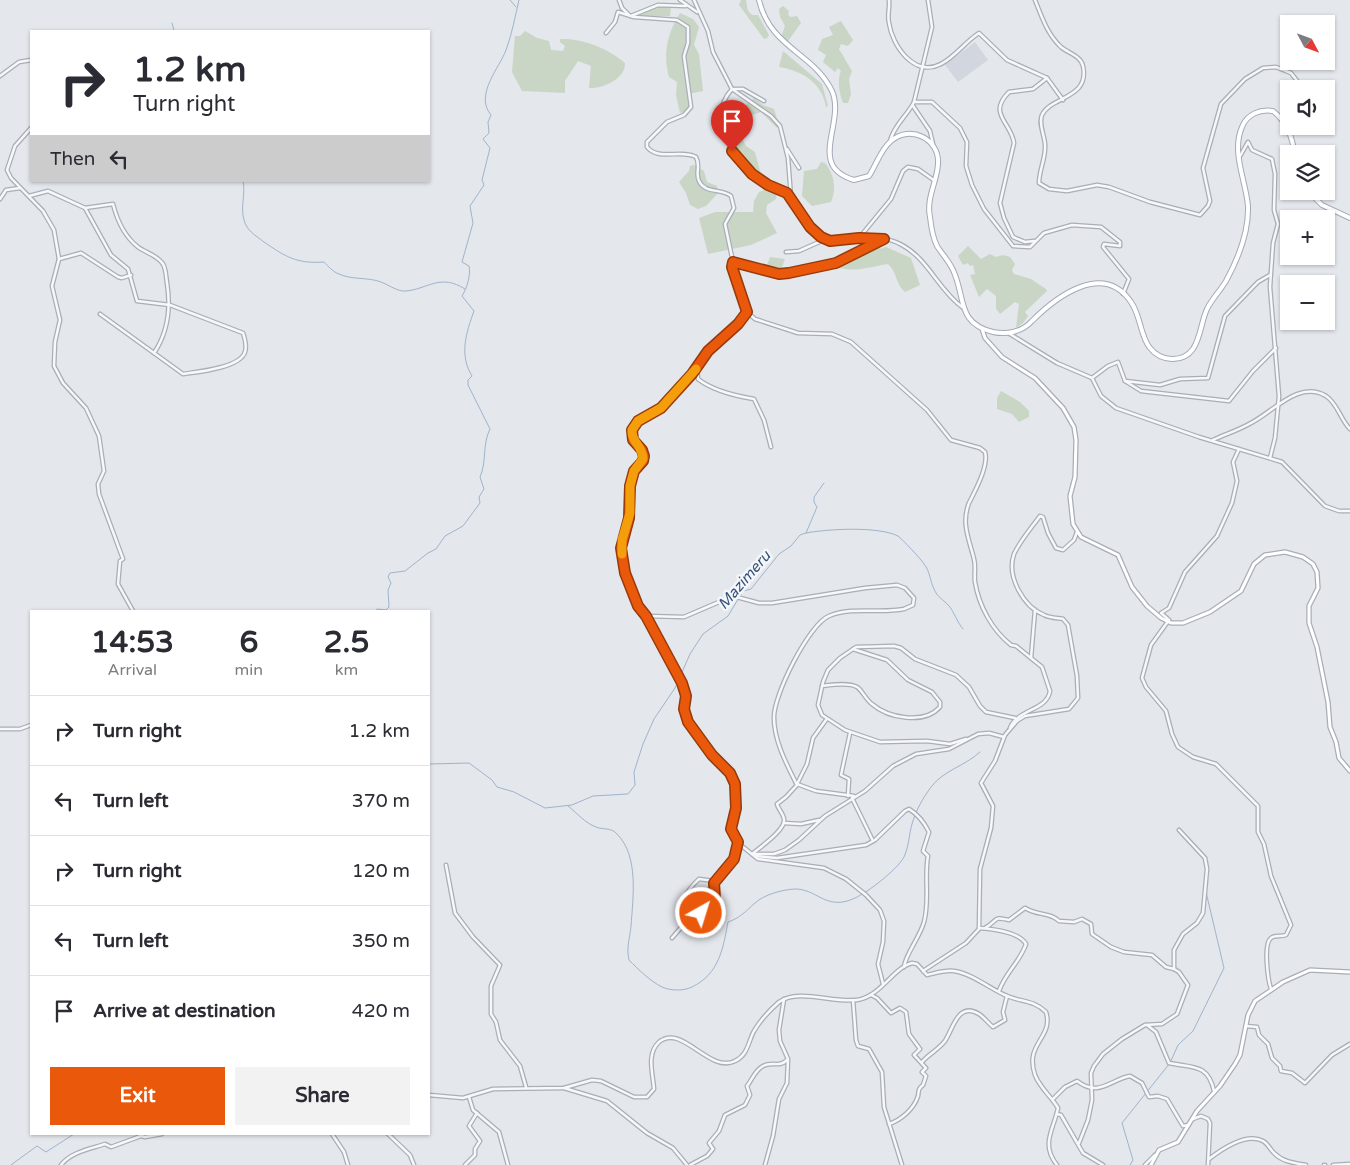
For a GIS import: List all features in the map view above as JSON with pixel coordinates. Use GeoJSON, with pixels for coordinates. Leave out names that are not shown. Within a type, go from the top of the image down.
{"type":"FeatureCollection","features":[{"type":"Feature","properties":{"kind":"main road"},"geometry":{"type":"LineString","coordinates":[[759,0],[765,16],[777,36],[820,72],[833,93],[835,109],[830,162],[836,172],[854,180],[869,176],[890,141],[913,134],[924,138],[934,146],[939,162],[929,205],[932,227],[937,246],[955,274],[962,307],[982,329],[985,338],[1002,357],[1035,378],[1058,400],[1072,422],[1076,440],[1076,472],[1069,508],[1077,532],[1087,540],[1118,555],[1132,587],[1147,606],[1168,622],[1183,623],[1197,619],[1239,593],[1254,564],[1265,555],[1282,552],[1311,561],[1317,569],[1318,582],[1316,592],[1309,606],[1309,623],[1317,647],[1319,668],[1328,702],[1330,727],[1336,742],[1339,758],[1350,771]]}},
{"type":"Feature","properties":{"kind":"main road"},"geometry":{"type":"LineString","coordinates":[[982,329],[1009,333],[1029,324],[1057,298],[1075,288],[1102,284],[1123,294],[1131,301],[1138,314],[1147,342],[1153,351],[1167,359],[1176,360],[1191,352],[1198,341],[1207,309],[1225,283],[1244,238],[1248,206],[1238,147],[1242,126],[1247,118],[1258,112],[1272,111],[1280,117]]}},
{"type":"Feature","properties":{"kind":"main road"},"geometry":{"type":"LineString","coordinates":[[1317,200],[1322,205],[1350,218]]}},
{"type":"Feature","properties":{"kind":"main road"},"geometry":{"type":"LineString","coordinates":[[1151,1165],[1155,1155],[1164,1146],[1178,1142],[1197,1111],[1214,1092],[1240,1055],[1246,1026],[1255,1001],[1271,989],[1312,969],[1328,972],[1350,972]]}},
{"type":"Feature","properties":{"kind":"street"},"geometry":{"type":"LineString","coordinates":[[619,0],[622,8],[631,16]]}},
{"type":"Feature","properties":{"kind":"street"},"geometry":{"type":"LineString","coordinates":[[654,0],[658,5]]}},
{"type":"Feature","properties":{"kind":"street"},"geometry":{"type":"LineString","coordinates":[[680,0],[686,6],[698,12]]}},
{"type":"Feature","properties":{"kind":"street"},"geometry":{"type":"LineString","coordinates":[[694,0],[708,31],[713,52],[732,89],[771,116],[780,126],[786,148],[791,197],[810,227],[826,239],[841,241],[859,238],[894,241],[914,252],[946,294],[962,307]]}},
{"type":"Feature","properties":{"kind":"street"},"geometry":{"type":"LineString","coordinates":[[889,0],[889,24],[897,43],[908,60],[923,67],[940,65],[958,53],[980,33],[1008,60],[1047,78],[1063,100]]}},
{"type":"Feature","properties":{"kind":"street"},"geometry":{"type":"LineString","coordinates":[[890,141],[895,128],[910,112],[923,67],[932,27],[928,0]]}},
{"type":"Feature","properties":{"kind":"street"},"geometry":{"type":"LineString","coordinates":[[1035,0],[1043,22],[1053,37],[1060,46],[1079,58],[1084,68],[1080,86],[1042,115],[1040,122],[1045,153],[1039,176],[1041,186],[1067,191],[1097,186],[1109,187],[1196,215],[1205,211],[1210,201],[1203,162],[1221,104],[1250,75],[1263,68],[1276,67],[1291,73],[1296,80]]}},
{"type":"Feature","properties":{"kind":"street"},"geometry":{"type":"LineString","coordinates":[[631,16],[658,5],[686,6]]}},
{"type":"Feature","properties":{"kind":"street"},"geometry":{"type":"LineString","coordinates":[[606,33],[613,26],[618,12],[631,16],[681,21],[688,27],[688,43],[684,56],[691,107],[684,115],[667,122],[647,142],[647,147],[656,153],[683,152],[696,157],[700,168],[697,177],[700,183],[708,190],[724,192],[731,196],[734,208],[725,224],[733,262],[732,267],[747,312],[755,319],[774,323],[798,333],[832,334],[851,342],[927,410],[952,442],[980,448],[985,452],[986,460],[975,494],[969,503],[964,527],[974,560],[976,588],[990,620],[1000,636],[1031,658],[1043,670],[1049,684],[1050,695],[1042,703],[1015,718],[1004,738],[995,761],[982,783],[994,806],[980,870],[979,928],[966,943],[923,971]]}},
{"type":"Feature","properties":{"kind":"street"},"geometry":{"type":"LineString","coordinates":[[0,76],[19,62],[30,60]]}},
{"type":"Feature","properties":{"kind":"street"},"geometry":{"type":"LineString","coordinates":[[1035,241],[1024,241],[1013,237],[1000,208],[1014,143],[1012,133],[1001,118],[999,109],[1000,103],[1008,92],[1032,89],[1047,78]]}},
{"type":"Feature","properties":{"kind":"street"},"geometry":{"type":"LineString","coordinates":[[732,89],[742,89],[764,101]]}},
{"type":"Feature","properties":{"kind":"street"},"geometry":{"type":"LineString","coordinates":[[732,89],[726,98],[721,114],[722,130],[732,151],[752,174],[791,197]]}},
{"type":"Feature","properties":{"kind":"street"},"geometry":{"type":"LineString","coordinates":[[913,103],[932,102],[960,128],[967,142],[966,166],[972,185],[984,209],[1013,246],[1030,247],[1044,233],[1057,228],[1072,225],[1101,227],[1120,242],[1120,246],[1104,244],[1103,247],[1129,279],[1123,294]]}},
{"type":"Feature","properties":{"kind":"street"},"geometry":{"type":"LineString","coordinates":[[913,103],[930,131],[934,146]]}},
{"type":"Feature","properties":{"kind":"street"},"geometry":{"type":"LineString","coordinates":[[30,129],[14,146],[7,166],[9,176],[52,224],[59,259],[52,283],[60,320],[55,342],[54,366],[63,384],[86,408],[99,436],[104,471],[98,484],[99,494],[123,559],[120,561],[118,584],[132,610]]}},
{"type":"Feature","properties":{"kind":"street"},"geometry":{"type":"LineString","coordinates":[[1239,158],[1247,142],[1250,149],[1270,158],[1273,162],[1274,210],[1278,225],[1274,236],[1270,275],[1271,315],[1276,348],[1278,405],[1270,458]]}},
{"type":"Feature","properties":{"kind":"street"},"geometry":{"type":"LineString","coordinates":[[786,148],[799,168]]}},
{"type":"Feature","properties":{"kind":"street"},"geometry":{"type":"LineString","coordinates":[[859,238],[891,199],[903,171],[908,167],[918,170],[935,181]]}},
{"type":"Feature","properties":{"kind":"street"},"geometry":{"type":"LineString","coordinates":[[0,198],[8,189],[21,188]]}},
{"type":"Feature","properties":{"kind":"street"},"geometry":{"type":"LineString","coordinates":[[28,196],[48,191],[85,208],[113,204],[117,218],[127,235],[138,247],[154,256],[163,264],[170,306],[168,321],[160,344],[154,353]]}},
{"type":"Feature","properties":{"kind":"street"},"geometry":{"type":"LineString","coordinates":[[85,208],[111,255],[128,269],[137,301],[170,306],[243,333],[245,351],[243,356],[225,367],[184,374],[100,314]]}},
{"type":"Feature","properties":{"kind":"street"},"geometry":{"type":"LineString","coordinates":[[786,252],[799,251],[826,239]]}},
{"type":"Feature","properties":{"kind":"street"},"geometry":{"type":"LineString","coordinates":[[733,262],[779,274],[842,260],[884,239]]}},
{"type":"Feature","properties":{"kind":"street"},"geometry":{"type":"LineString","coordinates":[[59,259],[81,253],[118,277],[122,278],[131,275]]}},
{"type":"Feature","properties":{"kind":"street"},"geometry":{"type":"LineString","coordinates":[[822,263],[829,264]]}},
{"type":"Feature","properties":{"kind":"street"},"geometry":{"type":"LineString","coordinates":[[1125,381],[1160,385],[1180,379],[1208,378],[1225,316],[1258,282],[1270,275]]}},
{"type":"Feature","properties":{"kind":"street"},"geometry":{"type":"LineString","coordinates":[[747,312],[738,324],[708,351],[697,367],[661,408],[638,421],[632,430],[633,440],[642,450],[643,459],[634,471],[630,486],[630,513],[622,544],[622,561],[638,606],[646,616],[684,687],[686,696],[684,709],[688,722],[712,755],[734,778],[736,808],[731,831],[738,842],[753,855],[766,861],[824,868],[846,879],[866,895],[880,910],[884,921],[883,942],[878,964],[883,984]]}},
{"type":"Feature","properties":{"kind":"street"},"geometry":{"type":"LineString","coordinates":[[1009,333],[1057,363],[1092,378],[1101,396],[1116,408],[1212,441],[1270,458],[1286,465],[1325,506],[1338,511],[1350,511]]}},
{"type":"Feature","properties":{"kind":"street"},"geometry":{"type":"LineString","coordinates":[[1092,378],[1118,361],[1125,381],[1143,392],[1229,401],[1253,371],[1276,348]]}},
{"type":"Feature","properties":{"kind":"street"},"geometry":{"type":"LineString","coordinates":[[697,367],[697,377],[702,382],[737,396],[754,399],[764,420],[771,447]]}},
{"type":"Feature","properties":{"kind":"street"},"geometry":{"type":"LineString","coordinates":[[1212,441],[1250,424],[1297,394],[1313,391],[1325,395],[1334,403],[1340,417],[1350,429]]}},
{"type":"Feature","properties":{"kind":"street"},"geometry":{"type":"LineString","coordinates":[[1239,449],[1234,462],[1237,482],[1232,503],[1216,536],[1185,572],[1169,608],[1161,613],[1168,619],[1168,622],[1151,645],[1142,681],[1166,711],[1172,734],[1178,747],[1192,756],[1216,764],[1257,804],[1259,814],[1258,832],[1265,846],[1269,872],[1291,921],[1291,928],[1286,935],[1272,937],[1268,941],[1267,960],[1271,989]]}},
{"type":"Feature","properties":{"kind":"street"},"geometry":{"type":"LineString","coordinates":[[1010,728],[1025,716],[1069,709],[1078,698],[1068,625],[1063,619],[1045,615],[1035,610],[1024,600],[1014,576],[1015,554],[1040,516],[1042,516],[1052,544],[1056,548],[1064,550],[1077,532]]}},
{"type":"Feature","properties":{"kind":"street"},"geometry":{"type":"LineString","coordinates":[[646,616],[684,617],[733,596],[759,603],[772,604],[884,586],[897,585],[910,592],[914,598],[910,607],[894,611],[848,611],[828,616],[806,640],[788,675],[774,717],[787,766],[797,784],[813,791],[854,797]]}},
{"type":"Feature","properties":{"kind":"street"},"geometry":{"type":"LineString","coordinates":[[1031,658],[1035,610]]}},
{"type":"Feature","properties":{"kind":"street"},"geometry":{"type":"LineString","coordinates":[[1004,738],[989,733],[950,744],[927,741],[891,743],[868,740],[826,720],[819,709],[822,686],[828,670],[852,649],[887,646],[901,648],[915,659],[956,675],[970,689],[986,712],[1015,718]]}},
{"type":"Feature","properties":{"kind":"street"},"geometry":{"type":"LineString","coordinates":[[822,686],[839,684],[857,687],[876,708],[898,717],[928,716],[940,707],[940,702],[935,695],[908,680],[888,660],[852,649]]}},
{"type":"Feature","properties":{"kind":"street"},"geometry":{"type":"LineString","coordinates":[[753,855],[770,840],[784,823],[784,818],[777,804],[794,791],[807,764],[813,738],[826,720]]}},
{"type":"Feature","properties":{"kind":"street"},"geometry":{"type":"LineString","coordinates":[[0,729],[20,729],[30,725]]}},
{"type":"Feature","properties":{"kind":"street"},"geometry":{"type":"LineString","coordinates":[[848,796],[850,780],[841,775],[850,733]]}},
{"type":"Feature","properties":{"kind":"street"},"geometry":{"type":"LineString","coordinates":[[753,855],[783,851],[799,840],[820,820],[869,788],[893,766],[922,752],[943,751],[966,739]]}},
{"type":"Feature","properties":{"kind":"street"},"geometry":{"type":"LineString","coordinates":[[854,797],[873,841]]}},
{"type":"Feature","properties":{"kind":"street"},"geometry":{"type":"LineString","coordinates":[[753,855],[777,858],[854,848],[873,841],[909,809],[921,818],[929,832],[923,851],[928,856],[925,873],[927,896],[925,920],[913,950],[904,961],[904,967]]}},
{"type":"Feature","properties":{"kind":"street"},"geometry":{"type":"LineString","coordinates":[[784,823],[801,824],[820,820]]}},
{"type":"Feature","properties":{"kind":"street"},"geometry":{"type":"LineString","coordinates":[[1174,969],[1174,950],[1183,934],[1197,923],[1203,913],[1206,869],[1205,858],[1179,830]]}},
{"type":"Feature","properties":{"kind":"street"},"geometry":{"type":"LineString","coordinates":[[672,938],[683,924],[689,908],[715,882],[734,859],[738,842]]}},
{"type":"Feature","properties":{"kind":"street"},"geometry":{"type":"LineString","coordinates":[[446,865],[455,913],[473,937],[500,965],[491,986],[491,1014],[496,1022],[500,1040],[520,1066],[526,1087]]}},
{"type":"Feature","properties":{"kind":"street"},"geometry":{"type":"LineString","coordinates":[[685,918],[682,905],[691,886],[699,879],[715,882]]}},
{"type":"Feature","properties":{"kind":"street"},"geometry":{"type":"LineString","coordinates":[[685,918],[698,915],[714,899],[716,893],[715,882]]}},
{"type":"Feature","properties":{"kind":"street"},"geometry":{"type":"LineString","coordinates":[[985,928],[997,918],[1002,917],[1009,920],[1025,908],[1035,914],[1054,916],[1059,922],[1074,922],[1082,919],[1091,924],[1092,934],[1101,942],[1124,952],[1152,955],[1166,967],[1179,972],[1188,985],[1177,1014],[1162,1024],[1147,1025],[1122,1039],[1100,1057],[1091,1073],[1093,1088],[1088,1120],[1079,1143]]}},
{"type":"Feature","properties":{"kind":"street"},"geometry":{"type":"LineString","coordinates":[[979,928],[1010,934],[1023,940],[1026,944],[1019,959],[1004,979],[999,991]]}},
{"type":"Feature","properties":{"kind":"street"},"geometry":{"type":"LineString","coordinates":[[564,1088],[580,1082],[597,1080],[634,1097],[649,1096],[654,1089],[652,1071],[653,1050],[660,1041],[668,1038],[685,1041],[701,1054],[713,1060],[722,1063],[733,1062],[743,1055],[757,1028],[784,999],[796,995],[834,1001],[853,1000],[871,995],[912,962],[918,964],[927,975],[945,971],[957,972],[1007,996],[1033,1003],[1046,1012],[1047,1028],[1033,1049],[1032,1062],[1039,1084],[1058,1108],[1048,1140],[1050,1152],[1057,1165]]}},
{"type":"Feature","properties":{"kind":"street"},"geometry":{"type":"LineString","coordinates":[[871,995],[877,998],[891,1013],[900,1008],[906,1012],[909,1034],[920,1049],[914,1055],[925,1066],[922,1072],[926,1076],[923,1085],[919,1088],[917,1097],[903,1117],[889,1124]]}},
{"type":"Feature","properties":{"kind":"street"},"geometry":{"type":"LineString","coordinates":[[922,1062],[944,1042],[954,1021],[963,1012],[970,1010],[980,1014],[993,1027],[1005,1020],[1003,1012],[1007,996]]}},
{"type":"Feature","properties":{"kind":"street"},"geometry":{"type":"LineString","coordinates":[[765,1165],[773,1136],[779,1099],[787,1083],[788,1059],[780,1042],[779,1030],[784,999]]}},
{"type":"Feature","properties":{"kind":"street"},"geometry":{"type":"LineString","coordinates":[[853,1000],[858,1046],[869,1049],[882,1072],[882,1089],[889,1124],[902,1165]]}},
{"type":"Feature","properties":{"kind":"street"},"geometry":{"type":"LineString","coordinates":[[1147,1025],[1156,1032],[1169,1063],[1198,1067],[1205,1071],[1214,1092]]}},
{"type":"Feature","properties":{"kind":"street"},"geometry":{"type":"LineString","coordinates":[[1246,1026],[1257,1027],[1259,1035],[1268,1044],[1272,1058],[1280,1066],[1281,1071],[1292,1073],[1306,1083],[1332,1055],[1350,1044]]}},
{"type":"Feature","properties":{"kind":"street"},"geometry":{"type":"LineString","coordinates":[[430,1095],[469,1097],[493,1089],[526,1087],[564,1088],[606,1101],[647,1133],[673,1148],[688,1165],[707,1156],[713,1149],[709,1143],[719,1131],[725,1115],[744,1105],[750,1095],[747,1086],[755,1074],[763,1066],[781,1065],[788,1059]]}},
{"type":"Feature","properties":{"kind":"street"},"geometry":{"type":"LineString","coordinates":[[1053,1100],[1065,1086],[1077,1081],[1093,1088],[1118,1082],[1130,1076],[1142,1083],[1148,1097],[1158,1096],[1166,1099],[1179,1123],[1183,1126],[1188,1125]]}},
{"type":"Feature","properties":{"kind":"street"},"geometry":{"type":"LineString","coordinates":[[469,1097],[471,1107],[499,1132],[508,1165]]}},
{"type":"Feature","properties":{"kind":"street"},"geometry":{"type":"LineString","coordinates":[[466,1165],[475,1155],[475,1148],[480,1142],[469,1126],[477,1113]]}},
{"type":"Feature","properties":{"kind":"street"},"geometry":{"type":"LineString","coordinates":[[1056,1114],[1061,1116],[1071,1135],[1079,1143],[1083,1153],[1103,1165]]}},
{"type":"Feature","properties":{"kind":"street"},"geometry":{"type":"LineString","coordinates":[[1192,1120],[1202,1116],[1208,1119],[1210,1133],[1208,1165]]}},
{"type":"Feature","properties":{"kind":"street"},"geometry":{"type":"LineString","coordinates":[[61,1165],[64,1160],[93,1147],[105,1144],[111,1147],[141,1136],[145,1138],[158,1135]]}},
{"type":"Feature","properties":{"kind":"street"},"geometry":{"type":"LineString","coordinates":[[333,1135],[344,1152],[348,1165]]}},
{"type":"Feature","properties":{"kind":"street"},"geometry":{"type":"LineString","coordinates":[[389,1135],[410,1155],[414,1165]]}},
{"type":"Feature","properties":{"kind":"street"},"geometry":{"type":"LineString","coordinates":[[1209,1159],[1219,1150],[1235,1143],[1258,1140],[1267,1144],[1277,1155],[1297,1165],[1306,1165]]}},
{"type":"Feature","properties":{"kind":"street"},"geometry":{"type":"LineString","coordinates":[[1145,1165],[1155,1155]]}},
{"type":"Feature","properties":{"kind":"street"},"geometry":{"type":"LineString","coordinates":[[1333,1165],[1350,1164]]}},
{"type":"Feature","properties":{"kind":"shaded area"},"geometry":{"type":"Polygon","coordinates":[[[975,42],[988,60],[958,82],[945,65],[975,42]]]}},
{"type":"Feature","properties":{"kind":"green space"},"geometry":{"type":"Polygon","coordinates":[[[741,0],[746,0],[748,11],[752,15],[758,15],[769,35],[767,38],[764,39],[739,5],[741,0]]]}},
{"type":"Feature","properties":{"kind":"green space"},"geometry":{"type":"Polygon","coordinates":[[[671,6],[670,16],[637,16],[654,8],[671,6]]]}},
{"type":"Feature","properties":{"kind":"green space"},"geometry":{"type":"Polygon","coordinates":[[[783,6],[789,11],[788,15],[791,17],[797,16],[801,23],[786,44],[781,37],[785,26],[780,17],[779,9],[783,6]]]}},
{"type":"Feature","properties":{"kind":"green space"},"geometry":{"type":"Polygon","coordinates":[[[680,13],[693,19],[699,27],[694,45],[699,54],[703,91],[688,94],[689,107],[680,113],[676,95],[677,82],[669,77],[666,52],[669,36],[680,13]]]}},
{"type":"Feature","properties":{"kind":"green space"},"geometry":{"type":"Polygon","coordinates":[[[841,21],[853,40],[848,46],[841,44],[839,49],[852,71],[849,79],[851,94],[848,103],[843,103],[840,95],[839,82],[841,71],[838,68],[835,72],[823,62],[826,55],[818,50],[822,39],[833,35],[829,27],[841,21]]]}},
{"type":"Feature","properties":{"kind":"green space"},"geometry":{"type":"Polygon","coordinates":[[[525,31],[537,38],[549,41],[551,50],[563,51],[565,46],[560,42],[560,39],[578,40],[595,45],[625,63],[622,73],[613,82],[601,87],[589,88],[591,66],[578,61],[565,81],[565,93],[522,91],[512,72],[515,36],[520,36],[525,31]]]}},
{"type":"Feature","properties":{"kind":"green space"},"geometry":{"type":"Polygon","coordinates":[[[783,51],[822,84],[828,106],[826,107],[820,91],[810,79],[795,71],[779,67],[783,51]]]}},
{"type":"Feature","properties":{"kind":"green space"},"geometry":{"type":"Polygon","coordinates":[[[754,98],[763,105],[774,109],[778,122],[777,128],[761,112],[749,116],[737,128],[746,146],[755,152],[760,171],[768,180],[765,182],[733,148],[724,127],[726,104],[735,113],[754,98]]]}},
{"type":"Feature","properties":{"kind":"green space"},"geometry":{"type":"Polygon","coordinates":[[[821,162],[825,163],[831,172],[834,186],[833,197],[831,202],[812,206],[802,196],[804,171],[817,169],[821,162]]]}},
{"type":"Feature","properties":{"kind":"green space"},"geometry":{"type":"Polygon","coordinates":[[[694,165],[704,171],[707,182],[717,186],[718,193],[706,206],[698,209],[690,205],[686,193],[679,182],[689,171],[690,166],[694,165]]]}},
{"type":"Feature","properties":{"kind":"green space"},"geometry":{"type":"Polygon","coordinates":[[[768,189],[777,192],[776,199],[767,205],[766,213],[777,233],[751,245],[708,254],[699,218],[715,212],[753,212],[754,201],[759,192],[768,189]]]}},
{"type":"Feature","properties":{"kind":"green space"},"geometry":{"type":"Polygon","coordinates":[[[878,245],[881,249],[886,247],[911,258],[920,285],[905,292],[888,264],[856,269],[836,267],[878,245]]]}},
{"type":"Feature","properties":{"kind":"green space"},"geometry":{"type":"Polygon","coordinates":[[[968,246],[981,259],[990,254],[996,257],[1003,255],[1010,257],[1015,264],[1012,270],[1014,274],[1031,279],[1046,289],[1047,291],[1025,312],[1028,316],[1016,328],[1019,304],[1015,302],[1000,314],[996,309],[996,296],[987,289],[979,297],[970,275],[975,274],[973,265],[970,266],[968,263],[963,265],[958,256],[968,246]]]}},
{"type":"Feature","properties":{"kind":"green space"},"geometry":{"type":"Polygon","coordinates":[[[770,257],[785,259],[780,272],[766,268],[770,257]]]}},
{"type":"Feature","properties":{"kind":"green space"},"geometry":{"type":"Polygon","coordinates":[[[1001,391],[1020,402],[1029,411],[1029,417],[1019,422],[1012,414],[997,409],[997,398],[1001,391]]]}},
{"type":"Feature","properties":{"kind":"waterway"},"geometry":{"type":"LineString","coordinates":[[510,0],[516,7]]}},
{"type":"Feature","properties":{"kind":"waterway"},"geometry":{"type":"LineString","coordinates":[[386,610],[389,607],[388,590],[391,583],[388,577],[390,573],[405,571],[436,549],[445,536],[463,526],[480,503],[479,497],[484,489],[480,477],[490,429],[468,385],[468,380],[472,376],[466,360],[465,344],[468,327],[474,311],[462,296],[469,273],[469,266],[462,262],[473,223],[470,206],[484,185],[482,180],[490,148],[483,139],[489,133],[488,122],[491,115],[485,99],[490,81],[506,50],[519,0]]}},
{"type":"Feature","properties":{"kind":"waterway"},"geometry":{"type":"LineString","coordinates":[[172,23],[174,30]]}},
{"type":"Feature","properties":{"kind":"waterway"},"geometry":{"type":"LineString","coordinates":[[243,182],[243,215],[247,227],[279,252],[299,261],[324,262],[335,272],[344,276],[376,280],[403,291],[414,290],[441,282],[456,284],[465,289]]}},
{"type":"Feature","properties":{"kind":"waterway","name":"Mazimeru"},"geometry":{"type":"LineString","coordinates":[[430,764],[469,763],[492,780],[497,787],[514,792],[545,808],[572,805],[593,796],[628,794],[635,785],[634,772],[654,719],[675,688],[690,654],[703,634],[728,616],[743,591],[751,589],[779,554],[791,546],[800,535],[806,533],[817,507],[814,497],[824,483]]}},
{"type":"Feature","properties":{"kind":"waterway"},"geometry":{"type":"LineString","coordinates":[[806,533],[826,530],[866,530],[898,536],[926,567],[935,592],[951,608],[963,629]]}},
{"type":"Feature","properties":{"kind":"waterway"},"geometry":{"type":"LineString","coordinates":[[376,610],[386,610]]}},
{"type":"Feature","properties":{"kind":"waterway"},"geometry":{"type":"LineString","coordinates":[[568,806],[592,825],[615,832],[624,843],[629,854],[633,877],[628,947],[629,960],[644,975],[662,987],[681,990],[701,982],[714,968],[722,951],[728,922],[764,897],[779,891],[794,889],[809,892],[829,901],[845,902],[861,895],[882,880],[904,857],[912,824],[931,787],[942,776],[980,752]]}},
{"type":"Feature","properties":{"kind":"waterway"},"geometry":{"type":"LineString","coordinates":[[1130,1165],[1133,1160],[1122,1123],[1170,1063],[1178,1045],[1193,1031],[1224,968],[1206,892]]}},
{"type":"Feature","properties":{"kind":"waterway"},"geometry":{"type":"LineString","coordinates":[[11,1165],[37,1146],[46,1152],[72,1135]]}},
{"type":"Feature","properties":{"kind":"slow traffic"},"geometry":{"type":"LineString","coordinates":[[622,554],[622,540],[630,513],[630,486],[634,471],[643,461],[641,447],[633,440],[633,427],[645,416],[661,408],[696,369]]}},
{"type":"Feature","properties":{"kind":"route"},"geometry":{"type":"LineString","coordinates":[[701,913],[715,898],[714,883],[717,877],[734,858],[738,842],[731,831],[736,808],[735,784],[734,778],[712,755],[690,726],[684,709],[685,690],[646,616],[638,606],[622,563],[622,540],[630,513],[630,486],[634,471],[643,461],[644,456],[641,447],[633,440],[632,430],[638,421],[661,408],[692,374],[708,351],[738,324],[747,312],[732,267],[733,262],[763,268],[779,274],[789,273],[836,263],[884,239],[859,238],[830,241],[821,237],[804,220],[787,193],[768,185],[752,174],[732,151]]}}]}
